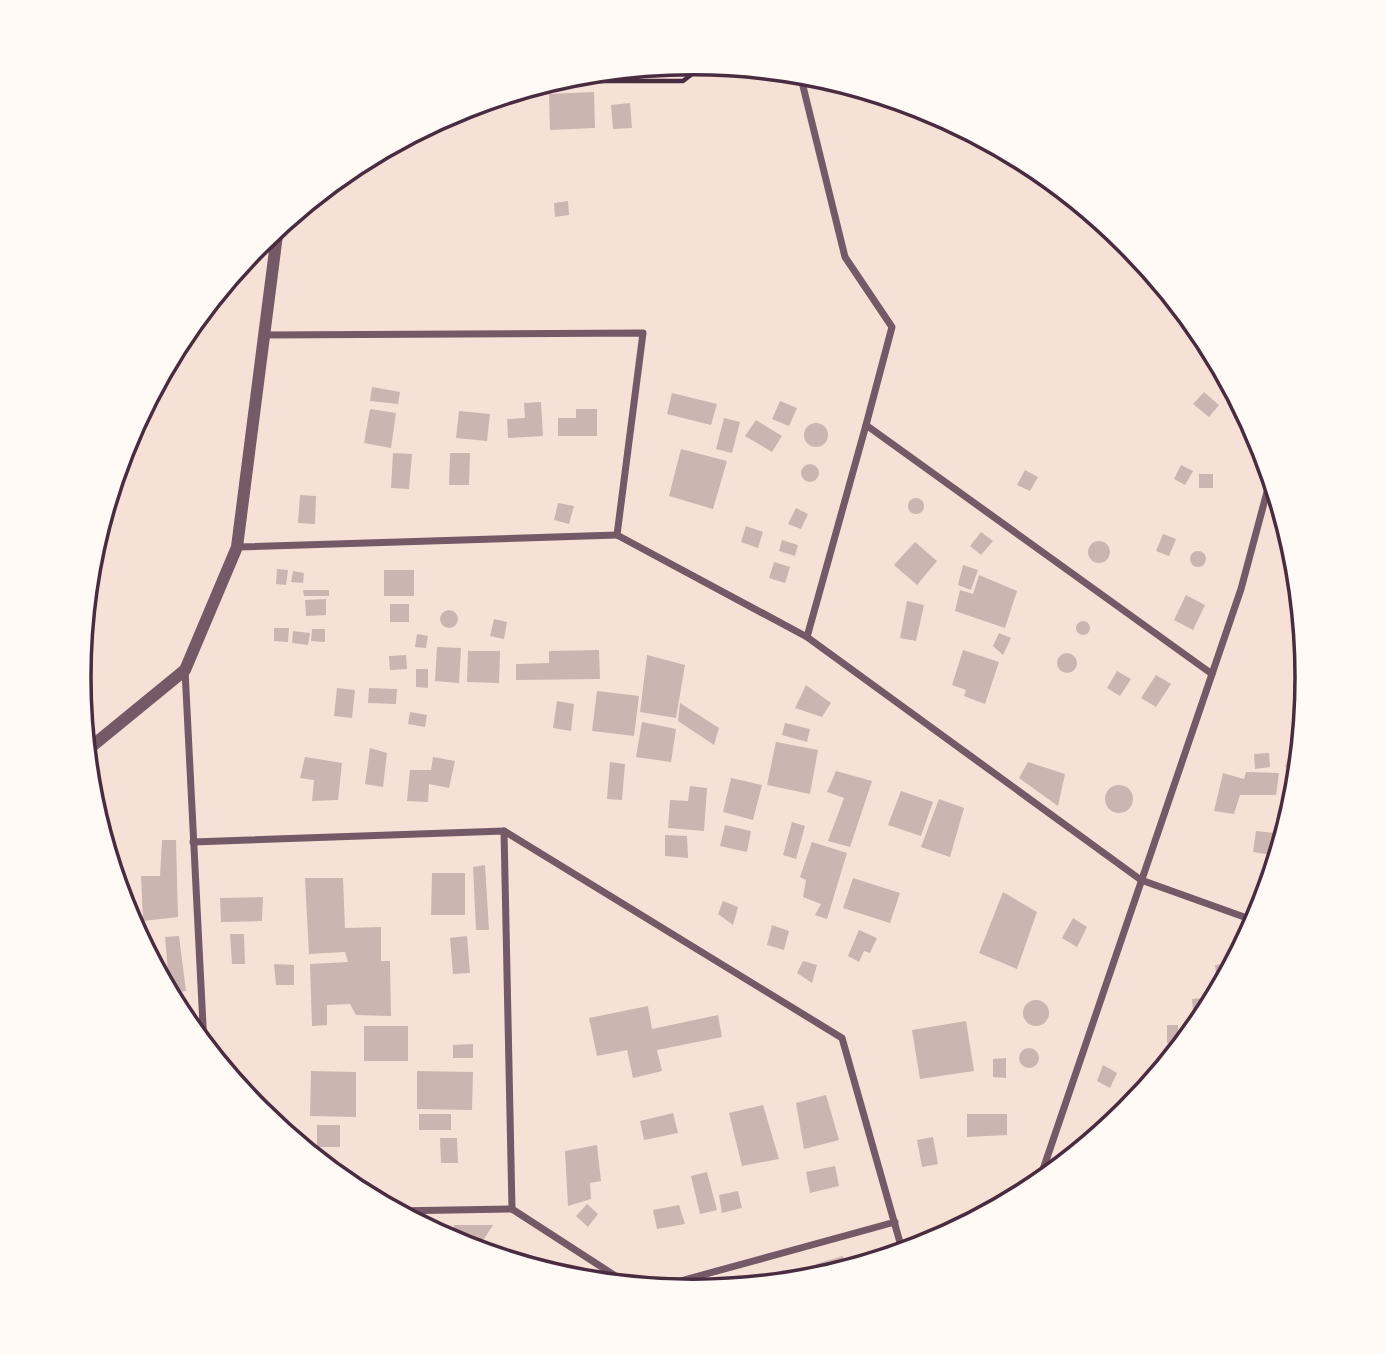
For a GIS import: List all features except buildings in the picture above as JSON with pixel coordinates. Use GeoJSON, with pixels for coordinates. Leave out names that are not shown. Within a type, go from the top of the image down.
{"type":"FeatureCollection","features":[{"type":"Feature","properties":{"kind":"street"},"geometry":{"type":"LineString","coordinates":[[803,86],[845,257],[892,327],[807,637]]}},
{"type":"Feature","properties":{"kind":"street"},"geometry":{"type":"LineString","coordinates":[[203,1027],[185,670],[237,547],[276,244]]}},
{"type":"Feature","properties":{"kind":"street"},"geometry":{"type":"LineString","coordinates":[[264,335],[643,333],[617,535]]}},
{"type":"Feature","properties":{"kind":"street"},"geometry":{"type":"LineString","coordinates":[[866,425],[1212,674]]}},
{"type":"Feature","properties":{"kind":"street"},"geometry":{"type":"LineString","coordinates":[[1044,1167],[1241,589],[1266,494]]}},
{"type":"Feature","properties":{"kind":"street"},"geometry":{"type":"LineString","coordinates":[[237,547],[617,535],[807,637],[1141,880],[1245,917]]}},
{"type":"Feature","properties":{"kind":"street"},"geometry":{"type":"LineString","coordinates":[[95,744],[185,670]]}},
{"type":"Feature","properties":{"kind":"street"},"geometry":{"type":"LineString","coordinates":[[193,842],[504,831],[842,1038],[900,1243]]}},
{"type":"Feature","properties":{"kind":"street"},"geometry":{"type":"LineString","coordinates":[[504,831],[512,1209]]}},
{"type":"Feature","properties":{"kind":"street"},"geometry":{"type":"LineString","coordinates":[[413,1211],[512,1209],[614,1275]]}},
{"type":"Feature","properties":{"kind":"street"},"geometry":{"type":"LineString","coordinates":[[685,1280],[895,1222]]}},
{"type":"Feature","properties":{"kind":"path"},"geometry":{"type":"LineString","coordinates":[[609,81],[683,81],[691,75]]}}]}
